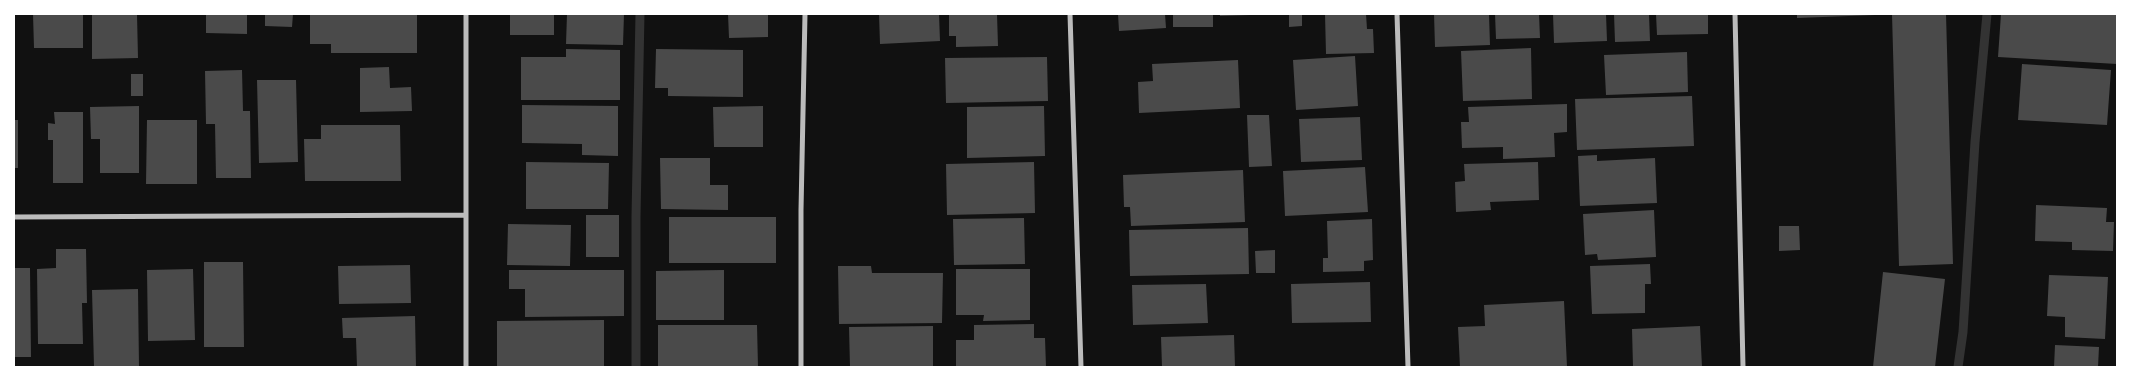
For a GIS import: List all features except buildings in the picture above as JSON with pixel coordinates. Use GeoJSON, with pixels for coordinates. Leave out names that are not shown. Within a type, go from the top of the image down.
{"type":"FeatureCollection","features":[{"type":"Feature","properties":{"kind":"street"},"geometry":{"type":"LineString","coordinates":[[466,14],[466,367]]}},
{"type":"Feature","properties":{"kind":"street"},"geometry":{"type":"LineString","coordinates":[[801,367],[806,14]]}},
{"type":"Feature","properties":{"kind":"street"},"geometry":{"type":"LineString","coordinates":[[1070,14],[1081,367]]}},
{"type":"Feature","properties":{"kind":"street"},"geometry":{"type":"LineString","coordinates":[[1397,14],[1408,367]]}},
{"type":"Feature","properties":{"kind":"street"},"geometry":{"type":"LineString","coordinates":[[1735,14],[1743,367]]}},
{"type":"Feature","properties":{"kind":"street"},"geometry":{"type":"LineString","coordinates":[[14,217],[465,215]]}},
{"type":"Feature","properties":{"kind":"waterway"},"geometry":{"type":"LineString","coordinates":[[636,367],[636,216],[640,14]]}},
{"type":"Feature","properties":{"kind":"waterway"},"geometry":{"type":"LineString","coordinates":[[1958,367],[1963,332],[1975,142],[1987,14]]}}]}
